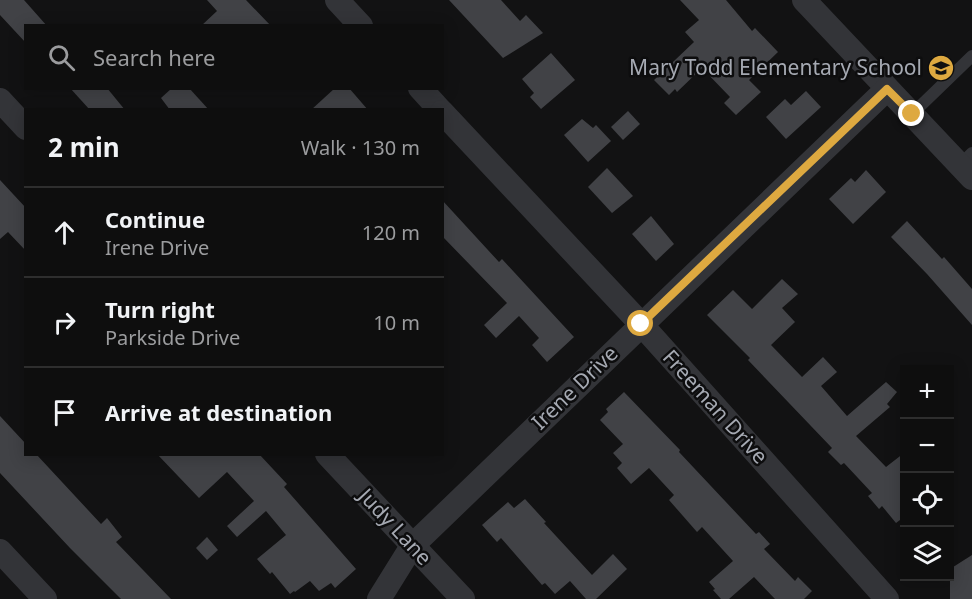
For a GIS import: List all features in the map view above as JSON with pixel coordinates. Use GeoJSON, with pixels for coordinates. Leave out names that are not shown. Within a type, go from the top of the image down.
{"type":"FeatureCollection","features":[{"type":"Feature","properties":{"kind":"street"},"geometry":{"type":"LineString","coordinates":[[338,0],[359,24]]}},
{"type":"Feature","properties":{"kind":"street"},"geometry":{"type":"LineString","coordinates":[[804,0],[887,89],[968,165]]}},
{"type":"Feature","properties":{"kind":"street","name":"Irene Drive"},"geometry":{"type":"LineString","coordinates":[[379,599],[412,546],[887,89]]}},
{"type":"Feature","properties":{"kind":"street","name":"Freeman Drive"},"geometry":{"type":"LineString","coordinates":[[422,90],[438,108]]}},
{"type":"Feature","properties":{"kind":"street"},"geometry":{"type":"LineString","coordinates":[[0,100],[24,126]]}},
{"type":"Feature","properties":{"kind":"street","name":"Freeman Drive"},"geometry":{"type":"LineString","coordinates":[[444,114],[641,324],[887,599]]}},
{"type":"Feature","properties":{"kind":"street","name":"Judy Lane"},"geometry":{"type":"LineString","coordinates":[[329,456],[463,599]]}},
{"type":"Feature","properties":{"kind":"street"},"geometry":{"type":"LineString","coordinates":[[0,551],[45,599]]}},
{"type":"Feature","properties":{"kind":"lane"},"geometry":{"type":"LineString","coordinates":[[912,114],[972,57]]}},
{"type":"Feature","properties":{"kind":"building"},"geometry":{"type":"Polygon","coordinates":[[[0,0],[24,0],[45,24],[24,24],[24,41],[0,15],[0,0]]]}},
{"type":"Feature","properties":{"kind":"building"},"geometry":{"type":"Polygon","coordinates":[[[207,0],[246,0],[269,24],[203,24],[217,11],[207,0]]]}},
{"type":"Feature","properties":{"kind":"building"},"geometry":{"type":"Polygon","coordinates":[[[449,0],[501,0],[520,21],[526,15],[543,33],[503,58],[449,0]]]}},
{"type":"Feature","properties":{"kind":"building"},"geometry":{"type":"Polygon","coordinates":[[[680,0],[726,0],[752,31],[755,28],[778,52],[749,80],[761,92],[736,115],[724,103],[730,97],[702,68],[677,92],[675,89],[669,95],[654,80],[694,42],[685,32],[699,20],[680,0]]]}},
{"type":"Feature","properties":{"kind":"building"},"geometry":{"type":"Polygon","coordinates":[[[551,53],[575,80],[541,109],[530,97],[534,93],[522,79],[551,53]]]}},
{"type":"Feature","properties":{"kind":"building"},"geometry":{"type":"Polygon","coordinates":[[[72,90],[109,90],[123,108],[88,108],[72,90]]]}},
{"type":"Feature","properties":{"kind":"building"},"geometry":{"type":"Polygon","coordinates":[[[170,90],[191,90],[207,108],[168,108],[161,98],[170,90]]]}},
{"type":"Feature","properties":{"kind":"building"},"geometry":{"type":"Polygon","coordinates":[[[333,90],[351,90],[366,108],[313,108],[333,90]]]}},
{"type":"Feature","properties":{"kind":"building"},"geometry":{"type":"Polygon","coordinates":[[[806,91],[821,107],[786,139],[766,117],[785,99],[791,105],[806,91]]]}},
{"type":"Feature","properties":{"kind":"building"},"geometry":{"type":"Polygon","coordinates":[[[628,111],[640,124],[623,140],[611,127],[628,111]]]}},
{"type":"Feature","properties":{"kind":"building"},"geometry":{"type":"Polygon","coordinates":[[[582,119],[593,128],[596,125],[611,141],[588,162],[564,135],[582,119]]]}},
{"type":"Feature","properties":{"kind":"building"},"geometry":{"type":"Polygon","coordinates":[[[607,168],[633,196],[612,213],[588,187],[607,168]]]}},
{"type":"Feature","properties":{"kind":"building"},"geometry":{"type":"Polygon","coordinates":[[[866,170],[886,192],[853,224],[829,199],[851,178],[855,182],[866,170]]]}},
{"type":"Feature","properties":{"kind":"building"},"geometry":{"type":"Polygon","coordinates":[[[0,180],[24,206],[24,249],[8,232],[0,239],[0,180]]]}},
{"type":"Feature","properties":{"kind":"building"},"geometry":{"type":"Polygon","coordinates":[[[444,202],[499,262],[502,259],[574,337],[547,362],[532,345],[539,338],[519,316],[496,338],[484,325],[507,303],[444,238],[444,202]]]}},
{"type":"Feature","properties":{"kind":"building"},"geometry":{"type":"Polygon","coordinates":[[[651,216],[674,244],[656,261],[632,234],[651,216]]]}},
{"type":"Feature","properties":{"kind":"building"},"geometry":{"type":"Polygon","coordinates":[[[907,221],[942,259],[944,257],[972,289],[972,325],[891,237],[907,221]]]}},
{"type":"Feature","properties":{"kind":"building"},"geometry":{"type":"Polygon","coordinates":[[[782,279],[798,294],[782,308],[795,322],[771,345],[802,377],[823,357],[837,372],[821,386],[847,416],[886,382],[897,392],[887,404],[890,407],[856,436],[886,467],[900,456],[900,520],[896,523],[882,506],[879,509],[868,496],[872,493],[844,463],[841,465],[828,452],[832,448],[748,360],[750,358],[707,315],[733,290],[752,309],[782,279]]]}},
{"type":"Feature","properties":{"kind":"building"},"geometry":{"type":"Polygon","coordinates":[[[624,392],[756,534],[759,532],[770,544],[764,549],[795,581],[798,577],[812,591],[804,599],[775,599],[754,577],[729,599],[721,599],[713,590],[715,589],[709,582],[733,561],[702,527],[697,532],[669,500],[674,495],[649,468],[631,484],[617,468],[622,463],[613,453],[623,444],[600,420],[608,412],[606,409],[624,392]]]}},
{"type":"Feature","properties":{"kind":"building"},"geometry":{"type":"Polygon","coordinates":[[[0,416],[24,442],[24,456],[38,456],[101,524],[107,518],[122,537],[116,542],[171,599],[121,599],[0,473],[0,416]]]}},
{"type":"Feature","properties":{"kind":"building"},"geometry":{"type":"Polygon","coordinates":[[[159,456],[261,456],[287,484],[284,487],[356,569],[335,588],[331,583],[319,591],[310,581],[290,594],[272,572],[270,574],[257,559],[286,535],[266,511],[237,537],[227,526],[254,501],[227,472],[199,498],[159,456]]]}},
{"type":"Feature","properties":{"kind":"building"},"geometry":{"type":"Polygon","coordinates":[[[525,499],[592,575],[613,554],[627,569],[596,599],[586,599],[570,581],[555,594],[545,583],[542,585],[501,538],[497,542],[482,525],[508,502],[514,508],[525,499]]]}},
{"type":"Feature","properties":{"kind":"building"},"geometry":{"type":"Polygon","coordinates":[[[207,537],[218,550],[207,560],[196,548],[207,537]]]}},
{"type":"Feature","properties":{"kind":"building"},"geometry":{"type":"Polygon","coordinates":[[[972,555],[972,599],[950,599],[950,581],[954,581],[954,566],[972,555]]]}},
{"type":"Feature","properties":{"kind":"place","name":"Mary Todd Elementary School"},"geometry":{"type":"Point","coordinates":[941,68]}},
{"type":"Feature","properties":{"kind":"route"},"geometry":{"type":"LineString","coordinates":[[641,324],[887,89],[912,114]]}}]}
